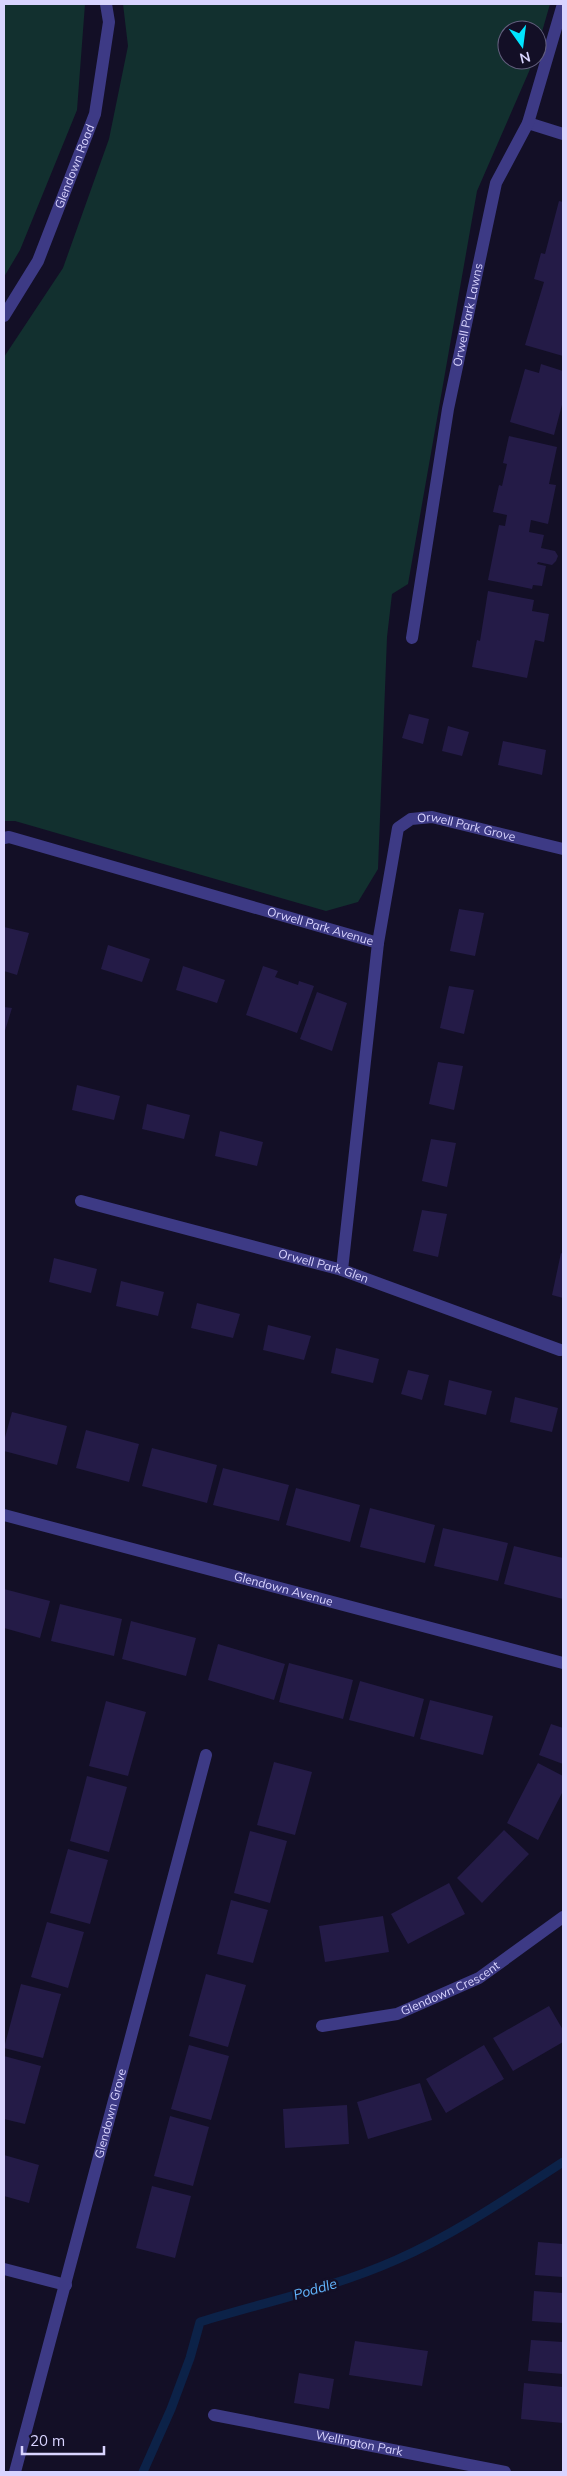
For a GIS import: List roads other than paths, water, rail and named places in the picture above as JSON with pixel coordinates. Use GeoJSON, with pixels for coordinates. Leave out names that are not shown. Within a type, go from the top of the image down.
{"type":"FeatureCollection","features":[{"type":"Feature","properties":{"kind":"street","name":"Glendown Road"},"geometry":{"type":"LineString","coordinates":[[4,316],[38,261],[95,114],[109,22],[106,4]]}},
{"type":"Feature","properties":{"kind":"street","name":"Orwell Park Lawns"},"geometry":{"type":"LineString","coordinates":[[412,638],[448,409],[496,183],[528,123],[563,4]]}},
{"type":"Feature","properties":{"kind":"street"},"geometry":{"type":"LineString","coordinates":[[528,123],[563,134]]}},
{"type":"Feature","properties":{"kind":"street","name":"Orwell Park Grove"},"geometry":{"type":"LineString","coordinates":[[378,943],[398,828],[411,819],[432,817],[563,849]]}},
{"type":"Feature","properties":{"kind":"street","name":"Orwell Park Avenue"},"geometry":{"type":"LineString","coordinates":[[4,838],[9,837],[378,943],[342,1270]]}},
{"type":"Feature","properties":{"kind":"street","name":"Orwell Park Glen"},"geometry":{"type":"LineString","coordinates":[[82,1202],[342,1270],[560,1350]]}},
{"type":"Feature","properties":{"kind":"street","name":"Glendown Avenue"},"geometry":{"type":"LineString","coordinates":[[4,1516],[563,1663]]}},
{"type":"Feature","properties":{"kind":"street","name":"Glendown Grove"},"geometry":{"type":"LineString","coordinates":[[15,2472],[206,1755]]}},
{"type":"Feature","properties":{"kind":"street","name":"Glendown Crescent"},"geometry":{"type":"LineString","coordinates":[[322,2026],[397,2014],[479,1978],[563,1917]]}},
{"type":"Feature","properties":{"kind":"street"},"geometry":{"type":"LineString","coordinates":[[4,2269],[66,2285]]}},
{"type":"Feature","properties":{"kind":"street","name":"Wellington Park"},"geometry":{"type":"LineString","coordinates":[[214,2415],[504,2472]]}},
{"type":"Feature","properties":{"kind":"waterway","name":"Poddle"},"geometry":{"type":"LineString","coordinates":[[143,2472],[171,2409],[190,2358],[200,2322],[323,2287],[396,2260],[461,2227],[563,2162]]}}]}
